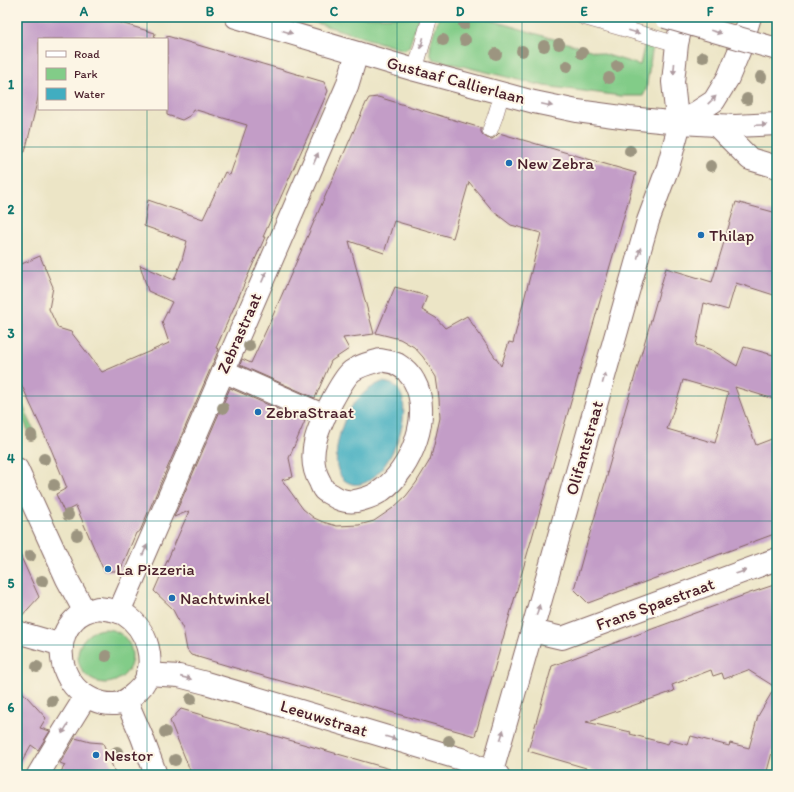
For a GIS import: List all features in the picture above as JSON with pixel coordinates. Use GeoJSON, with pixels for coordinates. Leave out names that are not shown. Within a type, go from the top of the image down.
{"type":"FeatureCollection","features":[{"type":"Feature","properties":{"kind":"main road","name":"Gustaaf Callierlaan"},"geometry":{"type":"LineString","coordinates":[[236,17],[415,70],[534,102],[577,111],[680,123],[736,126],[777,124]]}},
{"type":"Feature","properties":{"kind":"main road"},"geometry":{"type":"LineString","coordinates":[[665,17],[777,49]]}},
{"type":"Feature","properties":{"kind":"main road"},"geometry":{"type":"LineString","coordinates":[[682,17],[676,44],[673,82],[676,110],[680,123],[714,101],[728,78],[740,49],[750,17]]}},
{"type":"Feature","properties":{"kind":"main road","name":"Zebrastraat"},"geometry":{"type":"LineString","coordinates":[[119,612],[347,86],[357,53]]}},
{"type":"Feature","properties":{"kind":"main road","name":"Olifantstraat"},"geometry":{"type":"LineString","coordinates":[[493,774],[648,221],[668,167],[680,123]]}},
{"type":"Feature","properties":{"kind":"main road"},"geometry":{"type":"LineString","coordinates":[[716,125],[750,159],[777,167]]}},
{"type":"Feature","properties":{"kind":"main road"},"geometry":{"type":"LineString","coordinates":[[380,360],[396,363],[409,373],[417,387],[421,403],[421,419],[417,435],[412,451],[404,466],[383,490],[369,498],[353,502],[337,499],[324,489],[316,475],[312,460],[314,446],[325,416],[350,372],[364,364],[380,360]]}},
{"type":"Feature","properties":{"kind":"main road"},"geometry":{"type":"LineString","coordinates":[[223,371],[325,416]]}},
{"type":"Feature","properties":{"kind":"main road"},"geometry":{"type":"LineString","coordinates":[[17,469],[67,579],[85,612]]}},
{"type":"Feature","properties":{"kind":"main road","name":"Frans Spaestraat"},"geometry":{"type":"LineString","coordinates":[[532,631],[562,638],[777,559]]}},
{"type":"Feature","properties":{"kind":"main road"},"geometry":{"type":"LineString","coordinates":[[98,608],[112,609],[119,612],[136,624],[145,637],[149,652],[149,667],[145,681],[137,692],[126,700],[115,704],[99,702],[86,696],[75,687],[66,674],[62,660],[62,645],[66,631],[74,619],[85,612],[98,608]]}},
{"type":"Feature","properties":{"kind":"main road"},"geometry":{"type":"LineString","coordinates":[[17,632],[62,645]]}},
{"type":"Feature","properties":{"kind":"main road","name":"Leeuwstraat"},"geometry":{"type":"LineString","coordinates":[[147,674],[179,676],[206,683],[461,759],[493,774]]}},
{"type":"Feature","properties":{"kind":"main road"},"geometry":{"type":"LineString","coordinates":[[38,775],[86,696]]}},
{"type":"Feature","properties":{"kind":"main road"},"geometry":{"type":"LineString","coordinates":[[126,700],[156,775]]}},
{"type":"Feature","properties":{"kind":"lane"},"geometry":{"type":"LineString","coordinates":[[415,70],[430,17]]}},
{"type":"Feature","properties":{"kind":"lane"},"geometry":{"type":"LineString","coordinates":[[583,17],[676,44]]}},
{"type":"Feature","properties":{"kind":"lane"},"geometry":{"type":"LineString","coordinates":[[490,130],[502,93]]}},
{"type":"Feature","properties":{"kind":"green space"},"geometry":{"type":"Polygon","coordinates":[[[297,17],[419,17],[409,47],[404,50],[297,17]]]}},
{"type":"Feature","properties":{"kind":"green space"},"geometry":{"type":"Polygon","coordinates":[[[439,17],[481,17],[640,65],[645,43],[653,45],[646,90],[643,96],[621,96],[544,86],[433,59],[430,53],[431,41],[439,17]]]}},
{"type":"Feature","properties":{"kind":"green space"},"geometry":{"type":"Polygon","coordinates":[[[17,392],[37,437],[32,439],[17,405],[17,392]]]}},
{"type":"Feature","properties":{"kind":"green space"},"geometry":{"type":"Polygon","coordinates":[[[105,629],[115,631],[124,637],[130,646],[132,656],[130,666],[124,675],[115,681],[105,683],[95,681],[86,675],[80,666],[78,656],[80,646],[86,637],[95,631],[105,629]]]}},
{"type":"Feature","properties":{"kind":"water"},"geometry":{"type":"Polygon","coordinates":[[[382,382],[389,383],[396,387],[402,398],[404,413],[401,429],[395,447],[386,463],[376,475],[364,483],[352,484],[343,479],[338,472],[336,461],[342,426],[350,409],[357,400],[368,390],[382,382]]]}},
{"type":"Feature","properties":{"kind":"building"},"geometry":{"type":"Polygon","coordinates":[[[17,17],[100,17],[155,33],[154,38],[38,38],[38,98],[25,152],[17,151],[17,17]]]}},
{"type":"Feature","properties":{"kind":"building"},"geometry":{"type":"Polygon","coordinates":[[[167,36],[324,82],[328,91],[263,237],[265,237],[216,348],[219,349],[140,531],[136,533],[120,571],[104,571],[76,506],[64,512],[56,494],[67,488],[17,375],[17,266],[40,256],[53,287],[49,309],[58,328],[71,332],[102,372],[169,343],[162,322],[172,302],[148,291],[140,265],[174,280],[182,260],[187,241],[144,226],[148,200],[203,219],[225,172],[230,175],[247,125],[193,109],[191,115],[182,120],[167,115],[167,36]]]}},
{"type":"Feature","properties":{"kind":"building"},"geometry":{"type":"Polygon","coordinates":[[[378,97],[481,128],[481,132],[487,138],[492,139],[499,133],[636,173],[475,736],[191,655],[187,650],[183,629],[172,608],[154,591],[189,511],[174,517],[230,388],[305,421],[289,458],[293,477],[282,480],[303,509],[314,518],[337,526],[359,525],[374,521],[393,508],[406,496],[416,483],[430,460],[440,418],[436,377],[423,357],[414,347],[400,339],[376,333],[395,287],[427,296],[422,310],[436,318],[445,328],[467,316],[501,366],[509,342],[513,343],[541,233],[511,225],[494,212],[469,182],[453,238],[394,221],[384,253],[349,241],[374,334],[343,338],[349,349],[331,361],[315,398],[240,365],[242,359],[251,363],[366,103],[369,98],[378,97]]]}},
{"type":"Feature","properties":{"kind":"building"},"geometry":{"type":"Polygon","coordinates":[[[736,202],[777,213],[777,296],[736,283],[728,310],[704,303],[696,345],[712,350],[737,366],[744,347],[777,356],[777,400],[735,387],[756,445],[777,437],[777,533],[588,603],[574,589],[666,268],[712,282],[736,202]],[[683,380],[667,429],[715,443],[728,393],[683,380]]]}},
{"type":"Feature","properties":{"kind":"building"},"geometry":{"type":"Polygon","coordinates":[[[17,548],[39,597],[18,620],[17,620],[17,548]]]}},
{"type":"Feature","properties":{"kind":"building"},"geometry":{"type":"Polygon","coordinates":[[[777,584],[777,734],[766,775],[610,775],[528,751],[552,666],[777,584]],[[711,670],[672,685],[674,691],[586,722],[631,732],[630,734],[668,744],[670,740],[688,745],[691,736],[729,746],[730,743],[749,748],[758,716],[775,687],[748,670],[724,679],[722,673],[713,676],[711,670]]]}},
{"type":"Feature","properties":{"kind":"building"},"geometry":{"type":"Polygon","coordinates":[[[17,686],[46,718],[40,728],[50,731],[38,750],[31,745],[17,771],[17,686]]]}},
{"type":"Feature","properties":{"kind":"building"},"geometry":{"type":"Polygon","coordinates":[[[181,709],[390,769],[389,775],[192,775],[170,721],[181,709]]]}},
{"type":"Feature","properties":{"kind":"building"},"geometry":{"type":"Polygon","coordinates":[[[75,738],[90,742],[103,743],[116,775],[59,775],[65,765],[60,763],[75,738]]]}},
{"type":"Feature","properties":{"kind":"place","name":"New Zebra"},"geometry":{"type":"Point","coordinates":[509,163]}},
{"type":"Feature","properties":{"kind":"place","name":"Thilap"},"geometry":{"type":"Point","coordinates":[701,235]}},
{"type":"Feature","properties":{"kind":"place","name":"ZebraStraat"},"geometry":{"type":"Point","coordinates":[258,412]}},
{"type":"Feature","properties":{"kind":"place","name":"La Pizzeria"},"geometry":{"type":"Point","coordinates":[108,569]}},
{"type":"Feature","properties":{"kind":"place","name":"Nachtwinkel"},"geometry":{"type":"Point","coordinates":[172,598]}},
{"type":"Feature","properties":{"kind":"place","name":"Nestor"},"geometry":{"type":"Point","coordinates":[96,755]}}]}
